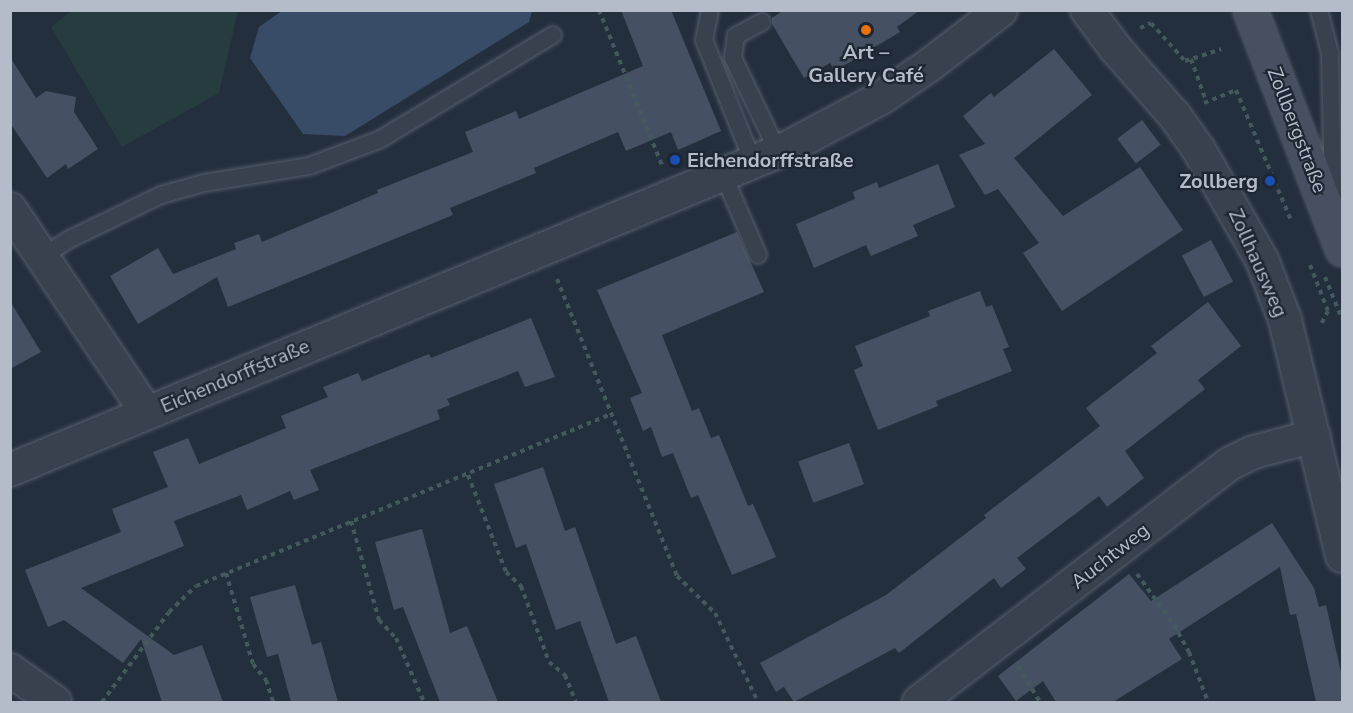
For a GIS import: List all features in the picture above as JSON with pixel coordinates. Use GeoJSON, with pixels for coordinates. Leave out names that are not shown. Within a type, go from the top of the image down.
{"type":"FeatureCollection","features":[{"type":"Feature","properties":{"kind":"main road","name":"Zollbergstraße"},"geometry":{"type":"LineString","coordinates":[[1250,10],[1338,238]]}},
{"type":"Feature","properties":{"kind":"street","name":"Eichendorffstraße"},"geometry":{"type":"LineString","coordinates":[[10,470],[819,133],[881,98],[931,64],[1001,10]]}},
{"type":"Feature","properties":{"kind":"street","name":"Zollhausweg"},"geometry":{"type":"LineString","coordinates":[[1087,10],[1115,48],[1175,116],[1219,182],[1262,260],[1285,320],[1342,556]]}},
{"type":"Feature","properties":{"kind":"street","name":"Eichendorffstraße"},"geometry":{"type":"LineString","coordinates":[[10,209],[147,413]]}},
{"type":"Feature","properties":{"kind":"street","name":"Auchtweg"},"geometry":{"type":"LineString","coordinates":[[919,702],[1235,460],[1254,452],[1314,436]]}},
{"type":"Feature","properties":{"kind":"street"},"geometry":{"type":"LineString","coordinates":[[10,670],[55,702]]}},
{"type":"Feature","properties":{"kind":"lane"},"geometry":{"type":"LineString","coordinates":[[710,10],[704,40],[765,157]]}},
{"type":"Feature","properties":{"kind":"lane"},"geometry":{"type":"LineString","coordinates":[[1319,10],[1330,53],[1338,238]]}},
{"type":"Feature","properties":{"kind":"lane"},"geometry":{"type":"LineString","coordinates":[[762,22],[736,36],[733,58],[765,157]]}},
{"type":"Feature","properties":{"kind":"lane"},"geometry":{"type":"LineString","coordinates":[[42,257],[69,240],[161,195],[204,183],[309,166],[380,140],[553,35]]}},
{"type":"Feature","properties":{"kind":"lane"},"geometry":{"type":"LineString","coordinates":[[723,174],[758,255]]}},
{"type":"Feature","properties":{"kind":"path"},"geometry":{"type":"LineString","coordinates":[[599,10],[643,123],[674,193]]}},
{"type":"Feature","properties":{"kind":"path"},"geometry":{"type":"LineString","coordinates":[[1115,48],[1151,23],[1185,61],[1221,49]]}},
{"type":"Feature","properties":{"kind":"path"},"geometry":{"type":"LineString","coordinates":[[1191,59],[1202,91]]}},
{"type":"Feature","properties":{"kind":"path"},"geometry":{"type":"LineString","coordinates":[[1206,102],[1236,90],[1295,228]]}},
{"type":"Feature","properties":{"kind":"path"},"geometry":{"type":"LineString","coordinates":[[544,247],[677,576],[716,613],[758,702]]}},
{"type":"Feature","properties":{"kind":"path"},"geometry":{"type":"LineString","coordinates":[[1295,358],[1327,316],[1328,310],[1307,259]]}},
{"type":"Feature","properties":{"kind":"path"},"geometry":{"type":"LineString","coordinates":[[102,702],[179,600],[196,586],[468,475],[610,414]]}},
{"type":"Feature","properties":{"kind":"path"},"geometry":{"type":"LineString","coordinates":[[468,475],[506,572],[521,586],[549,662],[565,675],[576,702]]}},
{"type":"Feature","properties":{"kind":"path"},"geometry":{"type":"LineString","coordinates":[[351,521],[379,620],[396,638],[424,702]]}},
{"type":"Feature","properties":{"kind":"path"},"geometry":{"type":"LineString","coordinates":[[1119,549],[1174,625],[1189,652],[1208,702]]}},
{"type":"Feature","properties":{"kind":"path"},"geometry":{"type":"LineString","coordinates":[[226,573],[253,664],[266,680],[273,702]]}},
{"type":"Feature","properties":{"kind":"path"},"geometry":{"type":"LineString","coordinates":[[995,645],[1016,664],[1040,702]]}},
{"type":"Feature","properties":{"kind":"green space"},"geometry":{"type":"Polygon","coordinates":[[[71,11],[238,11],[219,93],[122,147],[51,27],[71,11]]]}},
{"type":"Feature","properties":{"kind":"water"},"geometry":{"type":"Polygon","coordinates":[[[283,10],[532,11],[529,22],[345,136],[303,134],[250,58],[259,27],[283,10]]]}},
{"type":"Feature","properties":{"kind":"building"},"geometry":{"type":"Polygon","coordinates":[[[621,10],[671,10],[721,131],[678,150],[671,132],[626,151],[618,132],[534,168],[536,173],[450,208],[453,215],[228,307],[217,277],[138,324],[110,276],[158,248],[173,274],[236,249],[234,243],[259,234],[262,242],[378,193],[377,190],[473,152],[465,132],[516,111],[519,119],[643,66],[621,10]]]}},
{"type":"Feature","properties":{"kind":"building"},"geometry":{"type":"Polygon","coordinates":[[[784,10],[920,10],[897,27],[900,32],[835,71],[830,63],[804,78],[772,24],[772,18],[784,10]]]}},
{"type":"Feature","properties":{"kind":"building"},"geometry":{"type":"Polygon","coordinates":[[[1054,49],[1092,95],[1014,158],[1063,216],[1140,167],[1183,230],[1062,311],[1023,253],[1039,243],[998,189],[985,195],[959,155],[985,144],[963,116],[991,93],[994,97],[1054,49]]]}},
{"type":"Feature","properties":{"kind":"building"},"geometry":{"type":"Polygon","coordinates":[[[10,57],[36,98],[46,91],[76,97],[74,112],[98,149],[68,169],[66,164],[47,178],[10,123],[10,57]]]}},
{"type":"Feature","properties":{"kind":"building"},"geometry":{"type":"Polygon","coordinates":[[[1142,120],[1161,145],[1136,163],[1117,139],[1142,120]]]}},
{"type":"Feature","properties":{"kind":"building"},"geometry":{"type":"Polygon","coordinates":[[[938,164],[955,207],[913,225],[918,236],[871,256],[866,245],[814,268],[796,224],[855,199],[853,192],[877,182],[879,188],[938,164]]]}},
{"type":"Feature","properties":{"kind":"building"},"geometry":{"type":"Polygon","coordinates":[[[737,232],[764,292],[662,335],[692,411],[699,408],[711,438],[719,435],[748,506],[753,504],[776,557],[732,575],[698,495],[691,498],[673,453],[662,457],[651,427],[643,431],[630,398],[642,393],[597,290],[737,232]]]}},
{"type":"Feature","properties":{"kind":"building"},"geometry":{"type":"Polygon","coordinates":[[[1211,240],[1233,281],[1204,297],[1182,255],[1211,240]]]}},
{"type":"Feature","properties":{"kind":"building"},"geometry":{"type":"Polygon","coordinates":[[[980,291],[986,307],[992,305],[1009,347],[1003,349],[1012,371],[936,401],[938,406],[878,430],[854,370],[863,366],[855,346],[930,316],[928,311],[980,291]]]}},
{"type":"Feature","properties":{"kind":"building"},"geometry":{"type":"Polygon","coordinates":[[[10,301],[41,352],[10,369],[10,301]]]}},
{"type":"Feature","properties":{"kind":"building"},"geometry":{"type":"Polygon","coordinates":[[[1208,302],[1241,346],[1198,380],[1205,389],[1125,451],[1144,478],[1107,507],[1099,496],[1017,558],[1026,569],[1001,588],[994,578],[899,653],[895,648],[794,702],[784,687],[776,692],[760,663],[886,595],[986,518],[984,515],[1100,426],[1086,408],[1157,353],[1151,346],[1208,302]]]}},
{"type":"Feature","properties":{"kind":"building"},"geometry":{"type":"Polygon","coordinates":[[[531,318],[555,377],[525,387],[518,371],[447,399],[450,405],[437,410],[440,419],[310,470],[319,490],[294,500],[290,491],[247,510],[241,495],[174,521],[184,546],[81,588],[174,655],[202,645],[223,702],[162,702],[141,639],[123,663],[64,620],[48,627],[25,570],[121,532],[112,509],[168,487],[153,452],[188,438],[199,464],[286,428],[281,416],[328,397],[323,387],[358,373],[362,381],[429,354],[431,358],[531,318]]]}},
{"type":"Feature","properties":{"kind":"building"},"geometry":{"type":"Polygon","coordinates":[[[849,443],[864,484],[813,503],[798,461],[849,443]]]}},
{"type":"Feature","properties":{"kind":"building"},"geometry":{"type":"Polygon","coordinates":[[[543,467],[565,531],[575,527],[616,644],[636,636],[661,702],[609,702],[580,621],[556,630],[526,544],[516,548],[494,484],[543,467]]]}},
{"type":"Feature","properties":{"kind":"building"},"geometry":{"type":"Polygon","coordinates":[[[1272,523],[1314,588],[1319,607],[1326,605],[1342,677],[1342,702],[1316,702],[1296,614],[1290,615],[1280,567],[1169,639],[1182,659],[1113,702],[1056,702],[1043,681],[1016,701],[998,676],[1129,574],[1151,601],[1272,523]]]}},
{"type":"Feature","properties":{"kind":"building"},"geometry":{"type":"Polygon","coordinates":[[[422,529],[450,633],[467,626],[498,702],[440,702],[403,607],[394,610],[375,542],[422,529]]]}},
{"type":"Feature","properties":{"kind":"building"},"geometry":{"type":"Polygon","coordinates":[[[295,585],[312,645],[321,642],[338,702],[291,702],[278,654],[267,657],[250,597],[295,585]]]}},
{"type":"Feature","properties":{"kind":"place","name":"Art – Gallery Café"},"geometry":{"type":"Point","coordinates":[866,30]}},
{"type":"Feature","properties":{"kind":"place","name":"Eichendorffstraße"},"geometry":{"type":"Point","coordinates":[675,160]}},
{"type":"Feature","properties":{"kind":"place","name":"Zollberg"},"geometry":{"type":"Point","coordinates":[1270,181]}}]}
